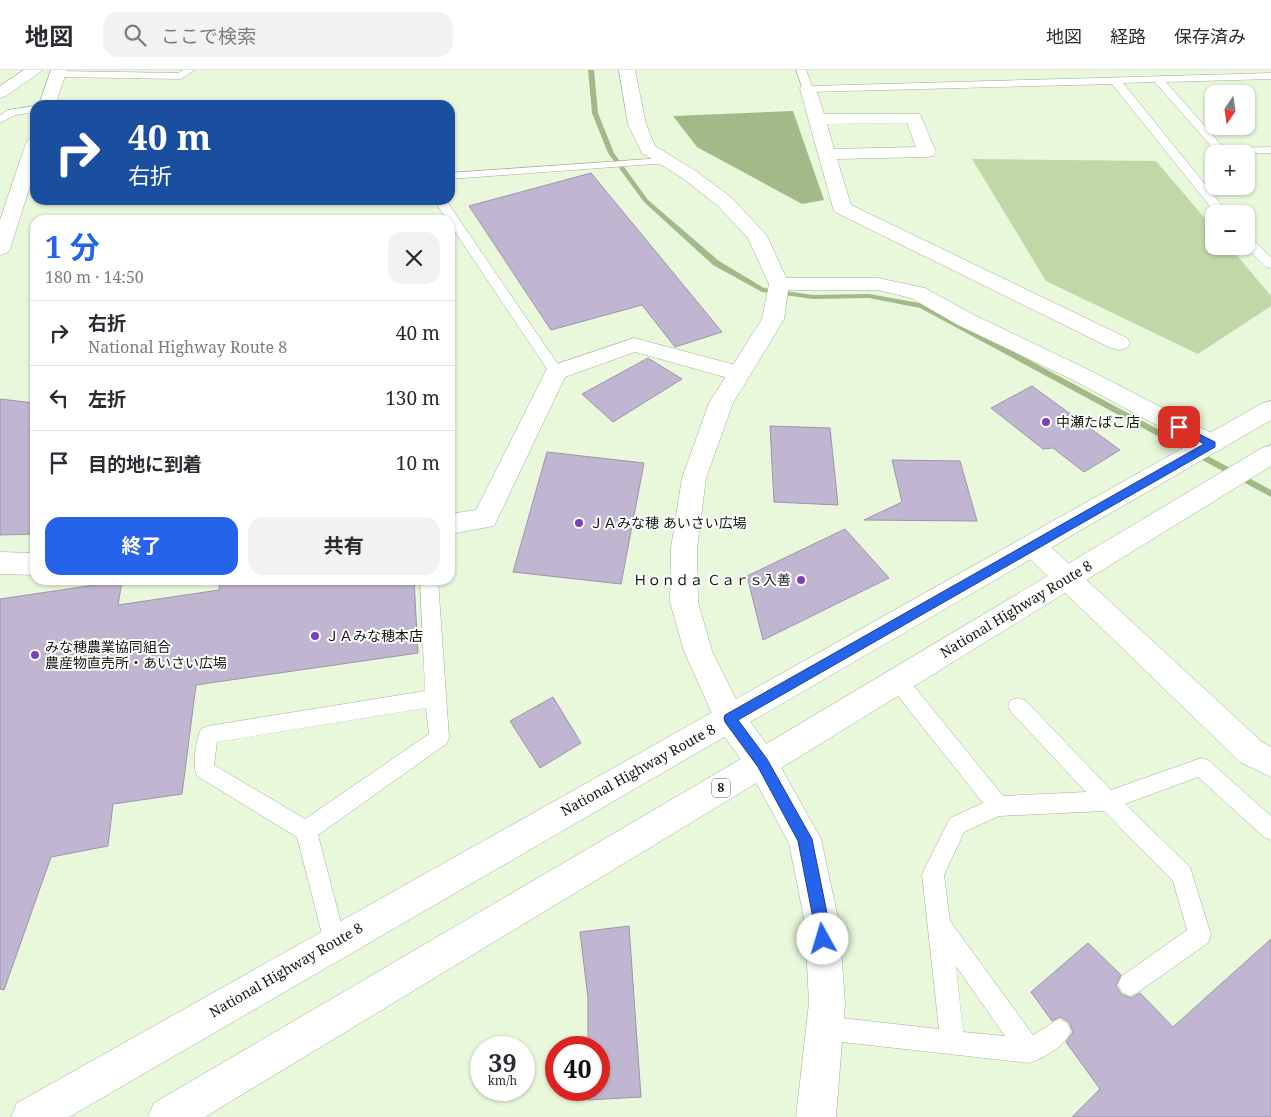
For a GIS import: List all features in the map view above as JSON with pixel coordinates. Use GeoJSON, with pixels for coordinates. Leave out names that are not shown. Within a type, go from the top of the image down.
{"type":"FeatureCollection","features":[{"type":"Feature","properties":{"kind":"main road"},"geometry":{"type":"LineString","coordinates":[[0,93],[34,70]]}},
{"type":"Feature","properties":{"kind":"main road"},"geometry":{"type":"LineString","coordinates":[[627,70],[637,124],[648,149],[664,161],[690,175],[725,202],[757,236],[779,284],[773,319],[721,403],[694,478],[684,548],[684,602],[698,650],[730,718],[762,763],[805,839],[822,923],[827,1003],[816,1117]]}},
{"type":"Feature","properties":{"kind":"main road"},"geometry":{"type":"LineString","coordinates":[[49,100],[58,72]]}},
{"type":"Feature","properties":{"kind":"main road"},"geometry":{"type":"LineString","coordinates":[[808,89],[842,208],[1119,343]]}},
{"type":"Feature","properties":{"kind":"main road"},"geometry":{"type":"LineString","coordinates":[[816,119],[914,118],[928,152],[826,154]]}},
{"type":"Feature","properties":{"kind":"main road"},"geometry":{"type":"LineString","coordinates":[[0,249],[30,157]]}},
{"type":"Feature","properties":{"kind":"main road"},"geometry":{"type":"LineString","coordinates":[[779,284],[878,284],[918,293],[966,320],[1081,375],[1212,444]]}},
{"type":"Feature","properties":{"kind":"main road"},"geometry":{"type":"LineString","coordinates":[[455,523],[485,519],[556,372],[634,345],[739,373]]}},
{"type":"Feature","properties":{"kind":"main road","name":"National Highway Route 8"},"geometry":{"type":"LineString","coordinates":[[31,1117],[1271,409]]}},
{"type":"Feature","properties":{"kind":"main road","name":"National Highway Route 8"},"geometry":{"type":"LineString","coordinates":[[168,1117],[762,763],[1271,454]]}},
{"type":"Feature","properties":{"kind":"main road"},"geometry":{"type":"LineString","coordinates":[[1032,545],[1252,752],[1271,763]]}},
{"type":"Feature","properties":{"kind":"main road"},"geometry":{"type":"LineString","coordinates":[[0,563],[30,564]]}},
{"type":"Feature","properties":{"kind":"lane"},"geometry":{"type":"LineString","coordinates":[[58,72],[181,76],[190,70]]}},
{"type":"Feature","properties":{"kind":"lane"},"geometry":{"type":"LineString","coordinates":[[801,70],[808,89],[1271,76]]}},
{"type":"Feature","properties":{"kind":"lane"},"geometry":{"type":"LineString","coordinates":[[1158,79],[1221,151],[1271,150]]}},
{"type":"Feature","properties":{"kind":"lane"},"geometry":{"type":"LineString","coordinates":[[1115,80],[1216,205]]}},
{"type":"Feature","properties":{"kind":"lane"},"geometry":{"type":"LineString","coordinates":[[0,120],[12,112],[30,110]]}},
{"type":"Feature","properties":{"kind":"lane"},"geometry":{"type":"LineString","coordinates":[[455,176],[664,161]]}},
{"type":"Feature","properties":{"kind":"lane"},"geometry":{"type":"LineString","coordinates":[[455,222],[556,372]]}},
{"type":"Feature","properties":{"kind":"lane"},"geometry":{"type":"LineString","coordinates":[[1255,249],[1271,264]]}},
{"type":"Feature","properties":{"kind":"lane"},"geometry":{"type":"LineString","coordinates":[[306,831],[439,738],[434,698],[430,585]]}},
{"type":"Feature","properties":{"kind":"lane"},"geometry":{"type":"LineString","coordinates":[[898,681],[998,806]]}},
{"type":"Feature","properties":{"kind":"lane"},"geometry":{"type":"LineString","coordinates":[[335,942],[306,831],[204,769],[208,735],[434,698]]}},
{"type":"Feature","properties":{"kind":"lane"},"geometry":{"type":"LineString","coordinates":[[1018,706],[1182,875],[1200,935],[1130,984]]}},
{"type":"Feature","properties":{"kind":"lane"},"geometry":{"type":"LineString","coordinates":[[952,1042],[933,874],[957,825],[998,806],[1108,800],[1200,767],[1271,830]]}},
{"type":"Feature","properties":{"kind":"lane"},"geometry":{"type":"LineString","coordinates":[[940,925],[1030,1051]]}},
{"type":"Feature","properties":{"kind":"lane"},"geometry":{"type":"LineString","coordinates":[[824,1028],[1030,1051],[1059,1031]]}},
{"type":"Feature","properties":{"kind":"shaded area"},"geometry":{"type":"Polygon","coordinates":[[[793,111],[824,200],[802,204],[697,147],[673,116],[793,111]]]}},
{"type":"Feature","properties":{"kind":"shaded area"},"geometry":{"type":"Polygon","coordinates":[[[972,159],[1156,161],[1205,218],[1205,255],[1237,255],[1271,296],[1271,306],[1198,354],[1046,281],[972,159]]]}},
{"type":"Feature","properties":{"kind":"building"},"geometry":{"type":"Polygon","coordinates":[[[591,173],[722,332],[675,347],[642,305],[551,330],[469,206],[591,173]]]}},
{"type":"Feature","properties":{"kind":"building"},"geometry":{"type":"Polygon","coordinates":[[[648,358],[682,379],[613,422],[582,394],[648,358]]]}},
{"type":"Feature","properties":{"kind":"building"},"geometry":{"type":"Polygon","coordinates":[[[1032,386],[1120,450],[1084,472],[1053,448],[1043,449],[991,408],[1032,386]]]}},
{"type":"Feature","properties":{"kind":"building"},"geometry":{"type":"Polygon","coordinates":[[[0,399],[30,402],[30,534],[0,535],[0,399]]]}},
{"type":"Feature","properties":{"kind":"building"},"geometry":{"type":"Polygon","coordinates":[[[770,426],[830,428],[838,505],[774,502],[770,426]]]}},
{"type":"Feature","properties":{"kind":"building"},"geometry":{"type":"Polygon","coordinates":[[[547,452],[644,463],[621,584],[513,572],[547,452]]]}},
{"type":"Feature","properties":{"kind":"building"},"geometry":{"type":"Polygon","coordinates":[[[892,460],[960,461],[977,521],[864,520],[902,502],[892,460]]]}},
{"type":"Feature","properties":{"kind":"building"},"geometry":{"type":"Polygon","coordinates":[[[845,529],[889,578],[763,640],[747,576],[845,529]]]}},
{"type":"Feature","properties":{"kind":"building"},"geometry":{"type":"Polygon","coordinates":[[[95,585],[121,585],[118,605],[219,590],[220,585],[414,585],[418,653],[196,685],[182,794],[113,804],[108,846],[51,857],[4,990],[0,989],[0,599],[95,585]]]}},
{"type":"Feature","properties":{"kind":"building"},"geometry":{"type":"Polygon","coordinates":[[[553,697],[581,743],[540,768],[510,721],[553,697]]]}},
{"type":"Feature","properties":{"kind":"building"},"geometry":{"type":"Polygon","coordinates":[[[629,926],[641,1097],[610,1099],[610,1036],[588,1036],[588,998],[580,932],[629,926]]]}},
{"type":"Feature","properties":{"kind":"building"},"geometry":{"type":"Polygon","coordinates":[[[1271,939],[1271,1117],[1072,1117],[1100,1089],[1066,1042],[1073,1032],[1069,1022],[1060,1017],[1052,1021],[1031,992],[1088,943],[1121,975],[1116,985],[1121,994],[1131,998],[1140,993],[1173,1027],[1271,939]]]}},
{"type":"Feature","properties":{"kind":"waterway"},"geometry":{"type":"LineString","coordinates":[[591,70],[595,113],[611,153],[646,201],[716,263],[762,290],[813,297],[869,296],[922,306],[1271,494]]}},
{"type":"Feature","properties":{"kind":"place","name":"中瀬たばこ店"},"geometry":{"type":"Point","coordinates":[1046,422]}},
{"type":"Feature","properties":{"kind":"place","name":"ＪＡみな穂 あいさい広場"},"geometry":{"type":"Point","coordinates":[579,523]}},
{"type":"Feature","properties":{"kind":"place","name":"Ｈｏｎｄａ Ｃａｒｓ入善"},"geometry":{"type":"Point","coordinates":[801,580]}},
{"type":"Feature","properties":{"kind":"place","name":"ＪＡみな穂本店"},"geometry":{"type":"Point","coordinates":[315,636]}},
{"type":"Feature","properties":{"kind":"place","name":"みな穂農業協同組合 農産物直売所・あいさい広場"},"geometry":{"type":"Point","coordinates":[35,655]}},
{"type":"Feature","properties":{"kind":"route"},"geometry":{"type":"LineString","coordinates":[[823,939],[822,923],[805,839],[762,763],[730,718],[1212,444],[1179,427]]}}]}
